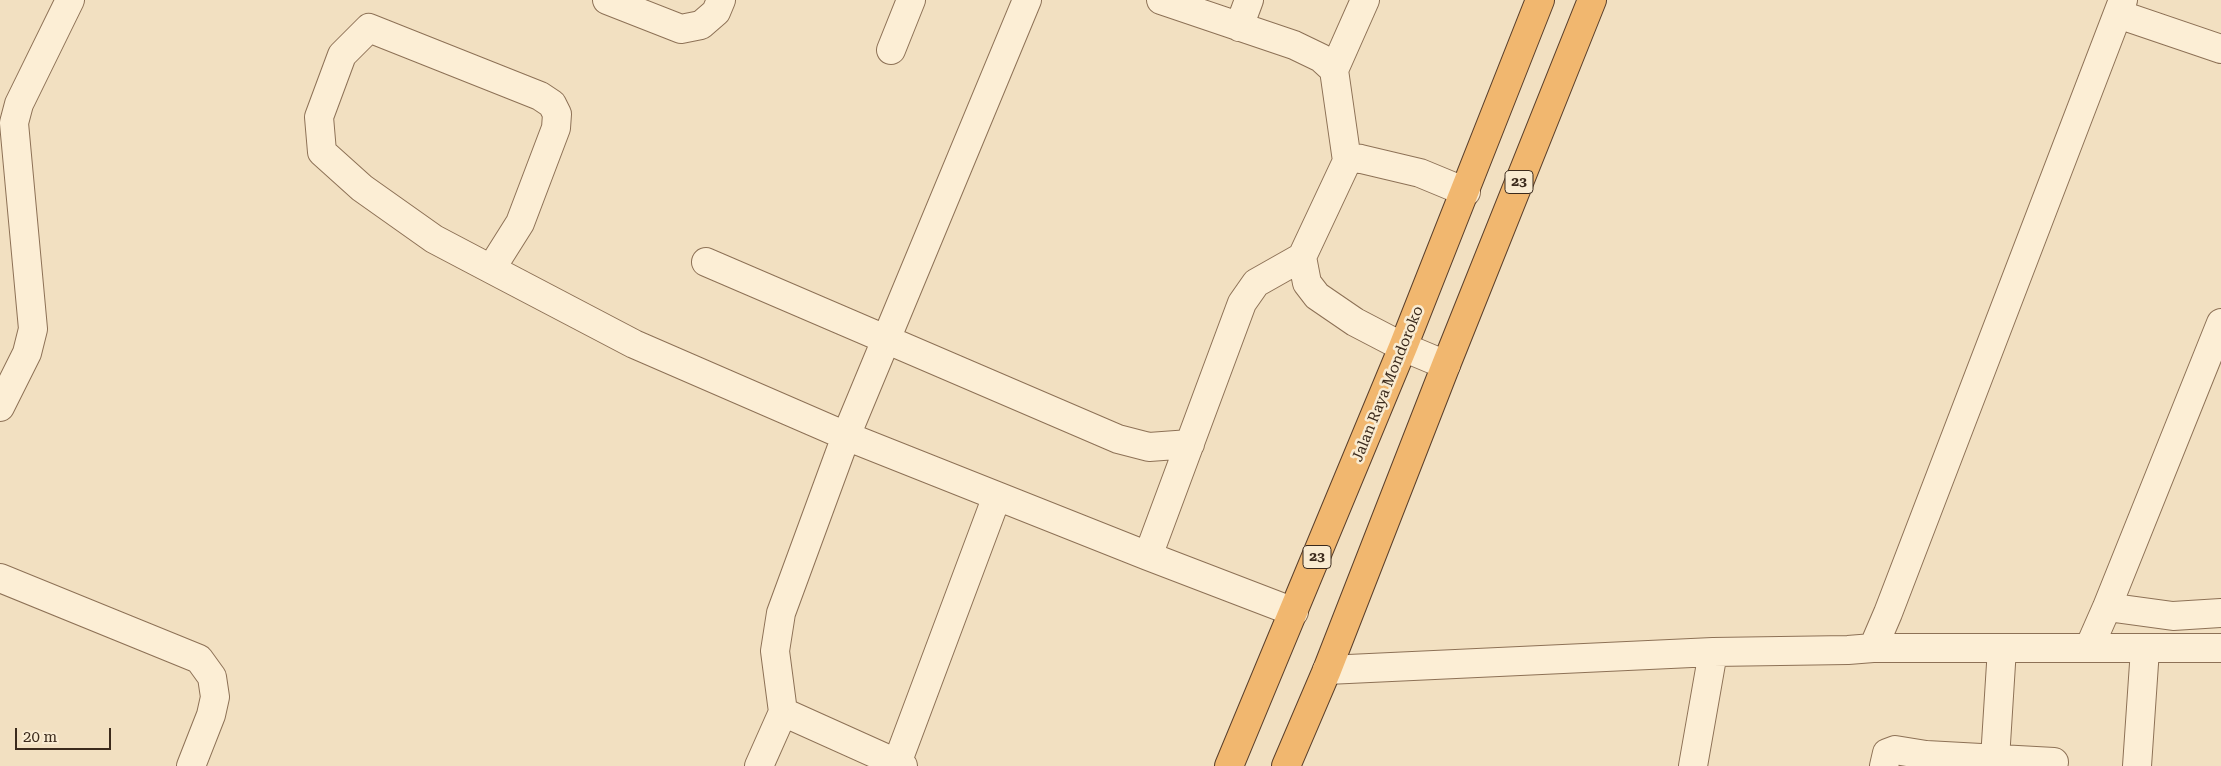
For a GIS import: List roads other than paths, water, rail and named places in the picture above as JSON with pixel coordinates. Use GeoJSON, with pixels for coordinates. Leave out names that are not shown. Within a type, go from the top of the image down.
{"type":"FeatureCollection","features":[{"type":"Feature","properties":{"kind":"highway","name":"Jalan Raya Mondoroko"},"geometry":{"type":"LineString","coordinates":[[1229,766],[1466,192],[1540,0]]}},
{"type":"Feature","properties":{"kind":"highway","name":"23"},"geometry":{"type":"LineString","coordinates":[[1286,766],[1327,670],[1446,365],[1592,0]]}},
{"type":"Feature","properties":{"kind":"street"},"geometry":{"type":"LineString","coordinates":[[0,407],[27,353],[33,329],[14,122],[19,104],[70,0]]}},
{"type":"Feature","properties":{"kind":"street"},"geometry":{"type":"LineString","coordinates":[[607,0],[681,29],[701,25],[716,12],[721,0]]}},
{"type":"Feature","properties":{"kind":"street"},"geometry":{"type":"LineString","coordinates":[[891,50],[911,0]]}},
{"type":"Feature","properties":{"kind":"street"},"geometry":{"type":"LineString","coordinates":[[759,766],[783,712],[774,651],[781,612],[846,436],[1027,0]]}},
{"type":"Feature","properties":{"kind":"street"},"geometry":{"type":"LineString","coordinates":[[1161,0],[1294,45],[1321,58],[1334,70]]}},
{"type":"Feature","properties":{"kind":"street"},"geometry":{"type":"LineString","coordinates":[[1239,27],[1249,0]]}},
{"type":"Feature","properties":{"kind":"street"},"geometry":{"type":"LineString","coordinates":[[1148,556],[1248,291],[1256,283],[1302,257],[1348,161],[1334,70],[1365,0]]}},
{"type":"Feature","properties":{"kind":"street"},"geometry":{"type":"LineString","coordinates":[[1873,648],[2120,7],[2221,49]]}},
{"type":"Feature","properties":{"kind":"street"},"geometry":{"type":"LineString","coordinates":[[491,270],[520,223],[556,128],[557,114],[552,104],[540,96],[369,28],[342,55],[319,117],[322,152],[362,188],[434,239],[491,270],[634,344],[846,436],[1294,612]]}},
{"type":"Feature","properties":{"kind":"street"},"geometry":{"type":"LineString","coordinates":[[1348,161],[1353,158],[1361,159],[1420,174],[1466,192]]}},
{"type":"Feature","properties":{"kind":"street"},"geometry":{"type":"LineString","coordinates":[[1302,257],[1307,283],[1317,296],[1355,322],[1403,347],[1446,365]]}},
{"type":"Feature","properties":{"kind":"street"},"geometry":{"type":"LineString","coordinates":[[706,262],[1118,439],[1149,447],[1190,444]]}},
{"type":"Feature","properties":{"kind":"street"},"geometry":{"type":"LineString","coordinates":[[2089,648],[2221,323]]}},
{"type":"Feature","properties":{"kind":"street"},"geometry":{"type":"LineString","coordinates":[[783,712],[899,765],[997,496]]}},
{"type":"Feature","properties":{"kind":"street"},"geometry":{"type":"LineString","coordinates":[[0,578],[199,659],[212,677],[215,697],[211,714],[191,766]]}},
{"type":"Feature","properties":{"kind":"street"},"geometry":{"type":"LineString","coordinates":[[2107,607],[2174,616],[2221,613]]}},
{"type":"Feature","properties":{"kind":"street"},"geometry":{"type":"LineString","coordinates":[[1327,670],[1713,652],[1873,648],[2221,648]]}},
{"type":"Feature","properties":{"kind":"street"},"geometry":{"type":"LineString","coordinates":[[1995,759],[2002,648]]}},
{"type":"Feature","properties":{"kind":"street"},"geometry":{"type":"LineString","coordinates":[[2137,766],[2145,649]]}},
{"type":"Feature","properties":{"kind":"street"},"geometry":{"type":"LineString","coordinates":[[1693,766],[1713,652]]}},
{"type":"Feature","properties":{"kind":"street"},"geometry":{"type":"LineString","coordinates":[[1884,766],[1887,753],[1895,750],[1926,755],[2054,762]]}}]}
